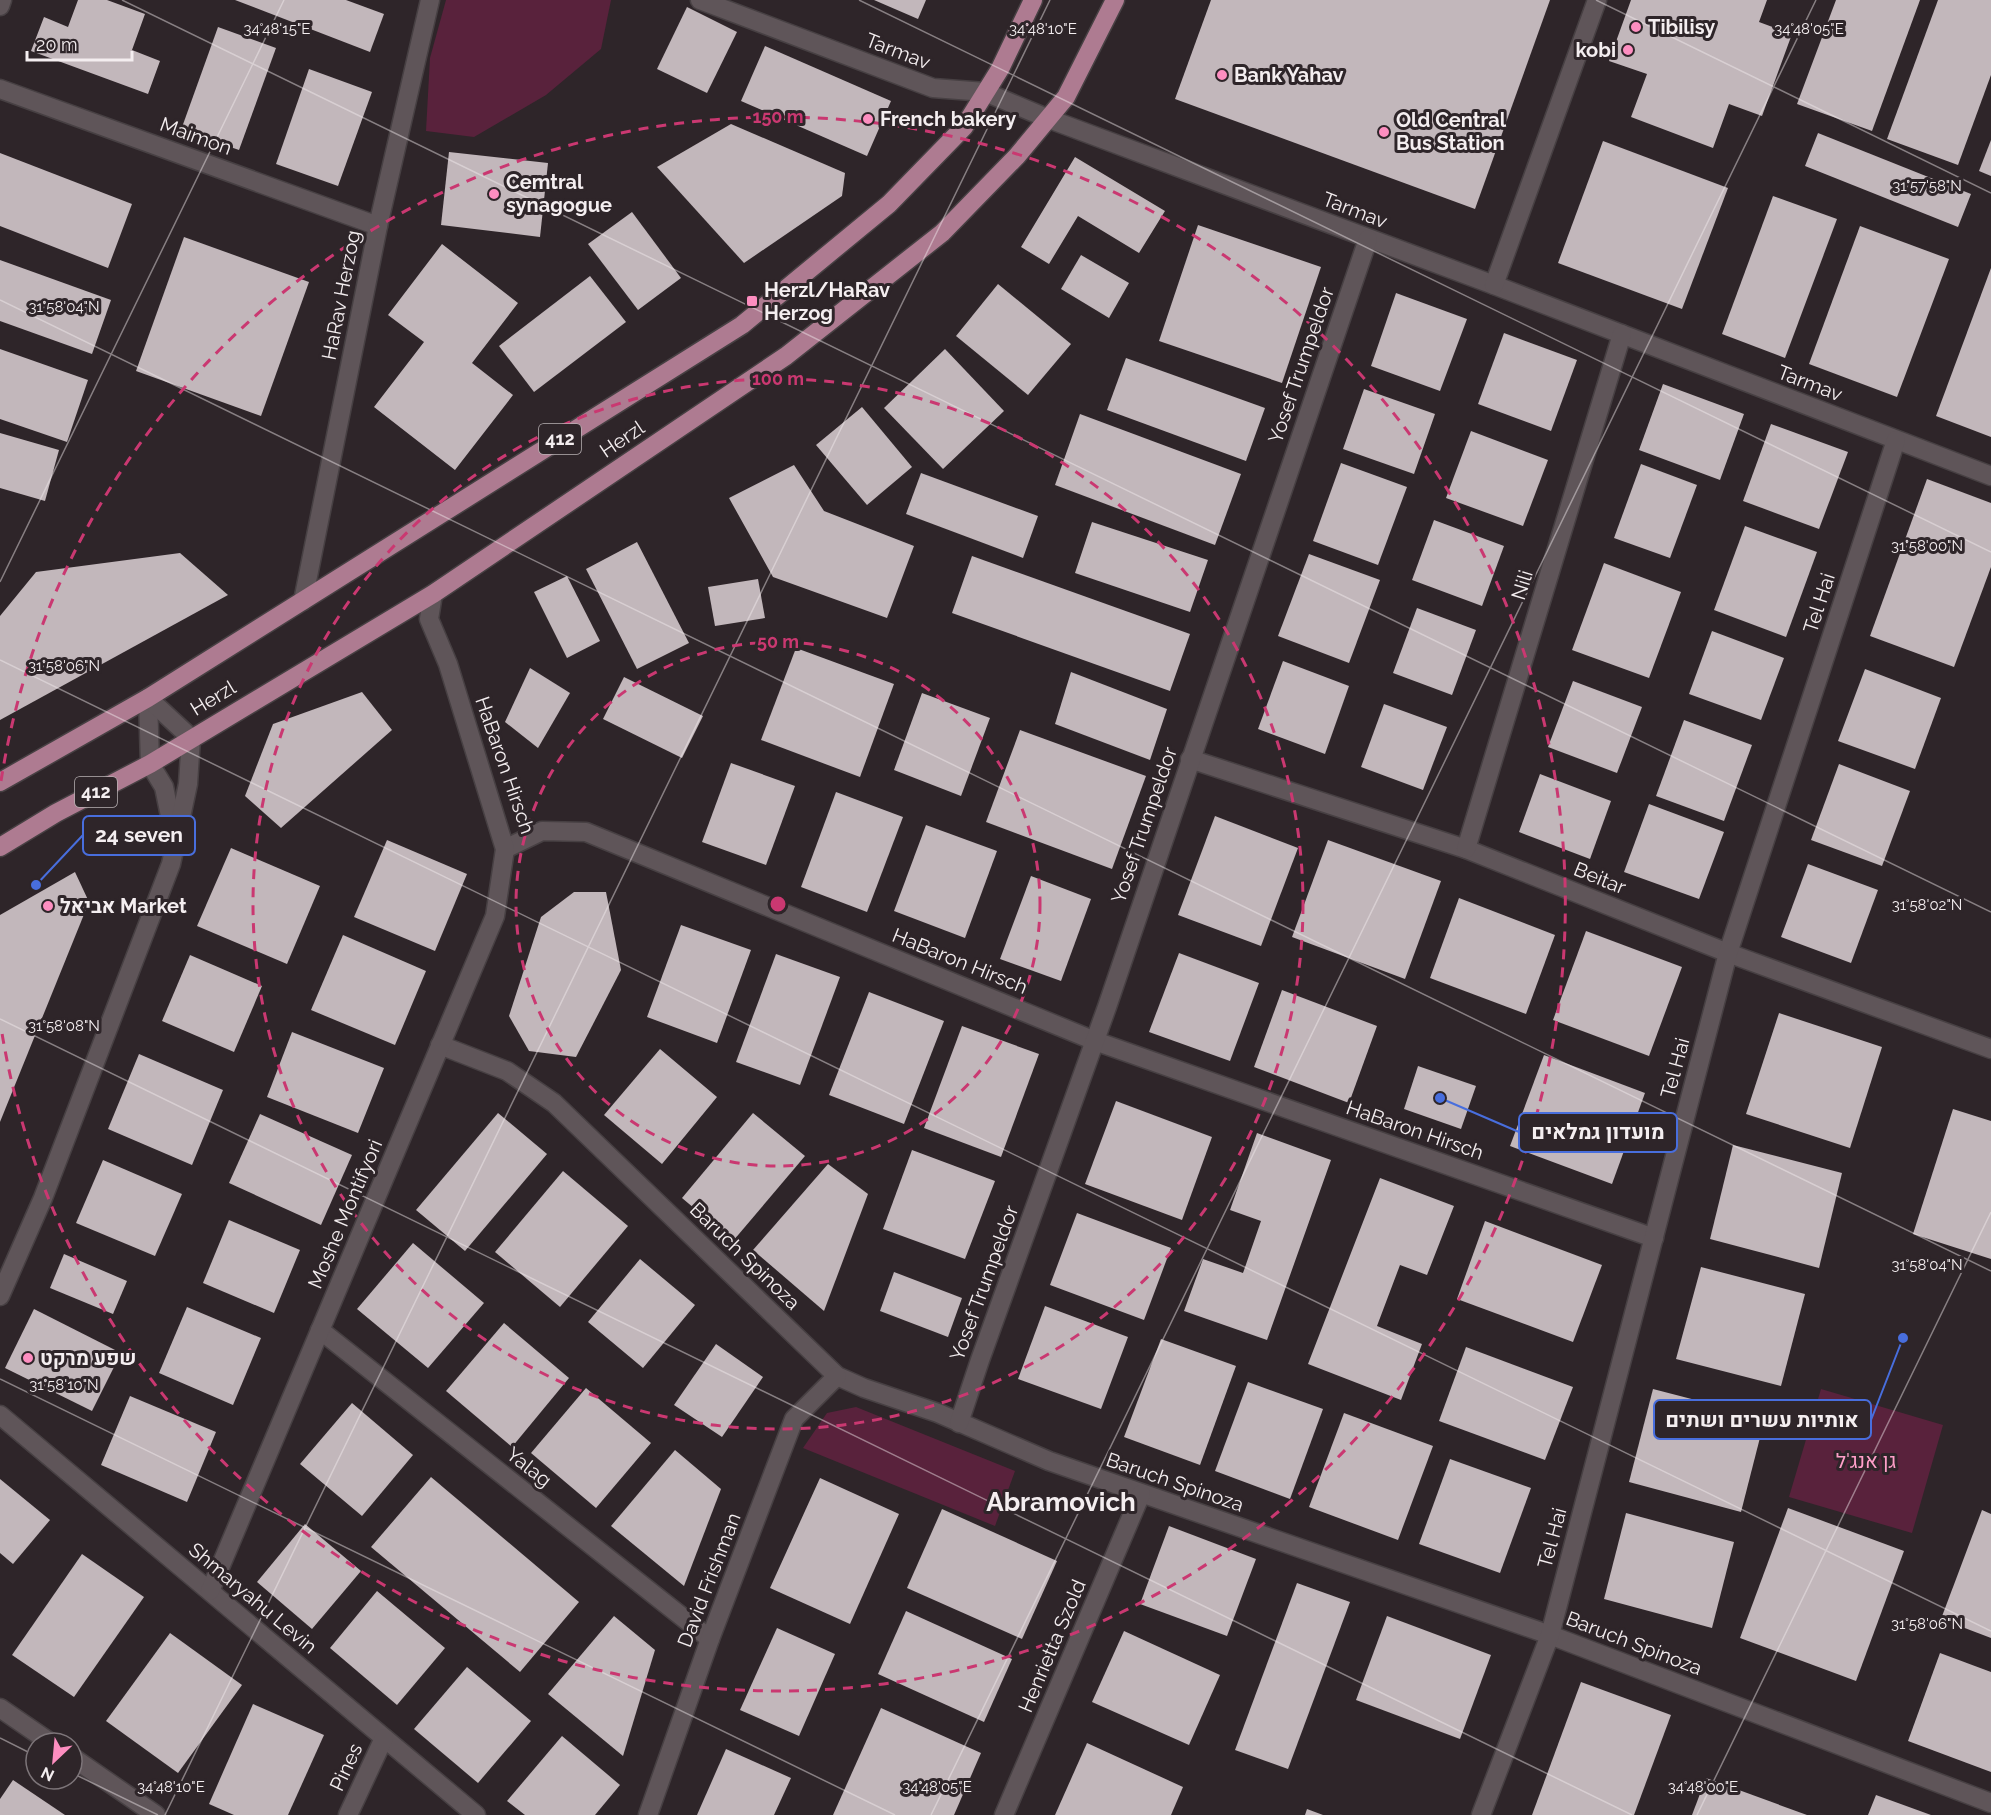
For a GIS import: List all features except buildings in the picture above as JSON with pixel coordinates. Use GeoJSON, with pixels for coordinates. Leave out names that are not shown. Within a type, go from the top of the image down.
{"type":"FeatureCollection","features":[{"type":"Feature","properties":{"kind":"main road","name":"Herzl"},"geometry":{"type":"LineString","coordinates":[[0,782],[148,698],[742,325],[889,204],[964,127],[1000,69],[1033,0]]}},
{"type":"Feature","properties":{"kind":"main road","name":"Herzl"},"geometry":{"type":"LineString","coordinates":[[0,847],[56,813],[150,764],[433,594],[786,356],[942,233],[1017,156],[1066,97],[1115,0]]}},
{"type":"Feature","properties":{"kind":"street"},"geometry":{"type":"LineString","coordinates":[[0,6],[2,0]]}},
{"type":"Feature","properties":{"kind":"street","name":"HaRav Herzog"},"geometry":{"type":"LineString","coordinates":[[303,601],[378,225],[430,0]]}},
{"type":"Feature","properties":{"kind":"street","name":"Tarmav"},"geometry":{"type":"LineString","coordinates":[[700,0],[933,88],[985,92],[1049,119],[1494,285],[1991,476]]}},
{"type":"Feature","properties":{"kind":"street"},"geometry":{"type":"LineString","coordinates":[[1494,285],[1597,0]]}},
{"type":"Feature","properties":{"kind":"street","name":"Maimon"},"geometry":{"type":"LineString","coordinates":[[0,89],[378,225]]}},
{"type":"Feature","properties":{"kind":"street","name":"Yosef Trumpeldor"},"geometry":{"type":"LineString","coordinates":[[959,1423],[1095,1041],[1368,239]]}},
{"type":"Feature","properties":{"kind":"street","name":"Nili"},"geometry":{"type":"LineString","coordinates":[[1466,849],[1622,334]]}},
{"type":"Feature","properties":{"kind":"street","name":"Tel Hai"},"geometry":{"type":"LineString","coordinates":[[1482,1815],[1550,1635],[1728,953],[1896,440]]}},
{"type":"Feature","properties":{"kind":"street","name":"HaBaron Hirsch"},"geometry":{"type":"LineString","coordinates":[[433,594],[429,619],[448,664],[506,849],[542,831],[586,832],[1095,1041],[1654,1238]]}},
{"type":"Feature","properties":{"kind":"street"},"geometry":{"type":"LineString","coordinates":[[0,1296],[47,1187],[171,864],[188,784],[191,738],[148,698]]}},
{"type":"Feature","properties":{"kind":"street"},"geometry":{"type":"LineString","coordinates":[[148,698],[150,764],[164,787],[175,839]]}},
{"type":"Feature","properties":{"kind":"street","name":"Beitar"},"geometry":{"type":"LineString","coordinates":[[1190,759],[1466,849],[1728,953],[1991,1049]]}},
{"type":"Feature","properties":{"kind":"street","name":"Moshe Montifyori"},"geometry":{"type":"LineString","coordinates":[[210,1591],[495,916],[506,849]]}},
{"type":"Feature","properties":{"kind":"street","name":"Baruch Spinoza"},"geometry":{"type":"LineString","coordinates":[[440,1046],[507,1071],[554,1103],[837,1376],[864,1388],[938,1413],[1048,1461],[1550,1635],[1991,1803]]}},
{"type":"Feature","properties":{"kind":"street","name":"Yalag"},"geometry":{"type":"LineString","coordinates":[[320,1330],[710,1639]]}},
{"type":"Feature","properties":{"kind":"street","name":"David Frishman"},"geometry":{"type":"LineString","coordinates":[[648,1815],[710,1639],[795,1419],[837,1376]]}},
{"type":"Feature","properties":{"kind":"street","name":"Shmaryahu Levin"},"geometry":{"type":"LineString","coordinates":[[0,1415],[476,1815]]}},
{"type":"Feature","properties":{"kind":"street","name":"Henrietta Szold"},"geometry":{"type":"LineString","coordinates":[[1004,1815],[1142,1494]]}},
{"type":"Feature","properties":{"kind":"street"},"geometry":{"type":"LineString","coordinates":[[0,1708],[34,1731]]}},
{"type":"Feature","properties":{"kind":"street","name":"Pines"},"geometry":{"type":"LineString","coordinates":[[348,1815],[384,1738]]}},
{"type":"Feature","properties":{"kind":"street"},"geometry":{"type":"LineString","coordinates":[[84,1765],[156,1815]]}},
{"type":"Feature","properties":{"kind":"green space"},"geometry":{"type":"Polygon","coordinates":[[[446,0],[611,0],[601,49],[546,95],[474,137],[426,131],[430,58],[446,0]]]}},
{"type":"Feature","properties":{"kind":"green space","name":"גן אנג'ל"},"geometry":{"type":"Polygon","coordinates":[[[1821,1389],[1943,1425],[1912,1533],[1789,1497],[1821,1389]]]}},
{"type":"Feature","properties":{"kind":"green space"},"geometry":{"type":"Polygon","coordinates":[[[856,1407],[1015,1471],[995,1526],[803,1448],[827,1413],[856,1407]]]}},
{"type":"Feature","properties":{"kind":"place","name":"Tibilisy"},"geometry":{"type":"Point","coordinates":[1636,27]}},
{"type":"Feature","properties":{"kind":"place","name":"kobi"},"geometry":{"type":"Point","coordinates":[1628,50]}},
{"type":"Feature","properties":{"kind":"place","name":"Bank Yahav"},"geometry":{"type":"Point","coordinates":[1222,75]}},
{"type":"Feature","properties":{"kind":"place","name":"French bakery"},"geometry":{"type":"Point","coordinates":[868,119]}},
{"type":"Feature","properties":{"kind":"place","name":"Old Central Bus Station"},"geometry":{"type":"Point","coordinates":[1384,132]}},
{"type":"Feature","properties":{"kind":"place","name":"Cemtral synagogue"},"geometry":{"type":"Point","coordinates":[494,194]}},
{"type":"Feature","properties":{"kind":"place","name":"Herzl/HaRav Herzog"},"geometry":{"type":"Point","coordinates":[752,301]}},
{"type":"Feature","properties":{"kind":"place","name":"24 seven"},"geometry":{"type":"Point","coordinates":[36,885]}},
{"type":"Feature","properties":{"kind":"place","name":"אביאל Market"},"geometry":{"type":"Point","coordinates":[48,906]}},
{"type":"Feature","properties":{"kind":"place","name":"מועדון גמלאים"},"geometry":{"type":"Point","coordinates":[1440,1098]}},
{"type":"Feature","properties":{"kind":"place","name":"אותיות עשרים ושתים"},"geometry":{"type":"Point","coordinates":[1903,1338]}},
{"type":"Feature","properties":{"kind":"place","name":"שפע מרקט"},"geometry":{"type":"Point","coordinates":[28,1358]}},
{"type":"Feature","properties":{"kind":"district","name":"Abramovich"},"geometry":{"type":"Point","coordinates":[1061,1502]}}]}
